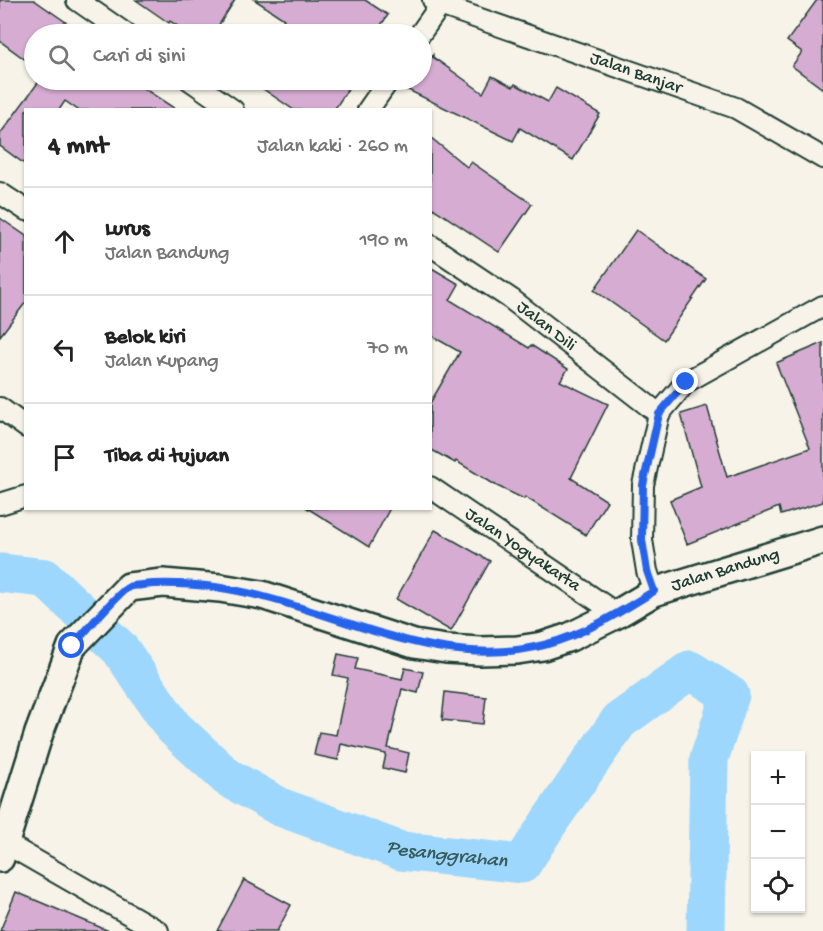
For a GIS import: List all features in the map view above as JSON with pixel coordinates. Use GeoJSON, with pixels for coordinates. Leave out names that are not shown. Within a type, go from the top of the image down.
{"type":"FeatureCollection","features":[{"type":"Feature","properties":{"kind":"street"},"geometry":{"type":"LineString","coordinates":[[77,0],[112,24]]}},
{"type":"Feature","properties":{"kind":"street"},"geometry":{"type":"LineString","coordinates":[[426,24],[439,2]]}},
{"type":"Feature","properties":{"kind":"street","name":"Jalan Banjar"},"geometry":{"type":"LineString","coordinates":[[439,2],[736,108],[823,158]]}},
{"type":"Feature","properties":{"kind":"street"},"geometry":{"type":"LineString","coordinates":[[204,90],[230,108]]}},
{"type":"Feature","properties":{"kind":"street"},"geometry":{"type":"LineString","coordinates":[[369,108],[382,90]]}},
{"type":"Feature","properties":{"kind":"street"},"geometry":{"type":"LineString","coordinates":[[0,193],[24,209]]}},
{"type":"Feature","properties":{"kind":"street","name":"Jalan Dili"},"geometry":{"type":"LineString","coordinates":[[432,246],[511,299],[659,414]]}},
{"type":"Feature","properties":{"kind":"street"},"geometry":{"type":"LineString","coordinates":[[654,591],[647,571],[642,540],[643,485],[659,414],[686,382],[823,306]]}},
{"type":"Feature","properties":{"kind":"street"},"geometry":{"type":"LineString","coordinates":[[0,408],[24,426]]}},
{"type":"Feature","properties":{"kind":"street","name":"Jalan Yogyakarta"},"geometry":{"type":"LineString","coordinates":[[432,488],[617,614]]}},
{"type":"Feature","properties":{"kind":"street"},"geometry":{"type":"LineString","coordinates":[[0,504],[24,497]]}},
{"type":"Feature","properties":{"kind":"street","name":"Jalan Bandung"},"geometry":{"type":"LineString","coordinates":[[2,851],[39,733],[72,646],[129,587],[163,583],[220,588],[262,595],[414,644],[480,651],[517,650],[543,646],[570,637],[617,614],[654,591],[823,540]]}},
{"type":"Feature","properties":{"kind":"street"},"geometry":{"type":"LineString","coordinates":[[2,851],[158,931]]}},
{"type":"Feature","properties":{"kind":"building"},"geometry":{"type":"Polygon","coordinates":[[[0,0],[34,0],[69,24],[24,24],[24,59],[0,41],[0,0]]]}},
{"type":"Feature","properties":{"kind":"building"},"geometry":{"type":"Polygon","coordinates":[[[136,0],[235,0],[219,24],[175,24],[170,21],[169,23],[136,0]]]}},
{"type":"Feature","properties":{"kind":"building"},"geometry":{"type":"Polygon","coordinates":[[[255,0],[365,0],[388,15],[382,24],[281,24],[284,19],[255,0]]]}},
{"type":"Feature","properties":{"kind":"building"},"geometry":{"type":"Polygon","coordinates":[[[817,0],[823,0],[823,89],[792,66],[802,52],[787,41],[817,0]]]}},
{"type":"Feature","properties":{"kind":"building"},"geometry":{"type":"Polygon","coordinates":[[[432,56],[483,93],[492,76],[513,87],[515,84],[548,102],[556,88],[600,114],[573,160],[520,128],[513,141],[408,90],[432,90],[432,56]]]}},
{"type":"Feature","properties":{"kind":"building"},"geometry":{"type":"Polygon","coordinates":[[[33,90],[146,90],[174,108],[75,108],[65,101],[60,108],[24,108],[24,164],[0,146],[0,134],[33,90]]]}},
{"type":"Feature","properties":{"kind":"building"},"geometry":{"type":"Polygon","coordinates":[[[265,90],[347,90],[335,108],[291,108],[265,90]]]}},
{"type":"Feature","properties":{"kind":"building"},"geometry":{"type":"Polygon","coordinates":[[[432,139],[467,167],[471,162],[532,204],[499,252],[432,207],[432,139]]]}},
{"type":"Feature","properties":{"kind":"building"},"geometry":{"type":"Polygon","coordinates":[[[0,218],[24,235],[24,305],[0,336],[0,218]]]}},
{"type":"Feature","properties":{"kind":"building"},"geometry":{"type":"Polygon","coordinates":[[[636,230],[706,279],[664,340],[594,290],[636,230]]]}},
{"type":"Feature","properties":{"kind":"building"},"geometry":{"type":"Polygon","coordinates":[[[432,268],[459,284],[450,300],[529,348],[531,345],[568,369],[560,381],[608,404],[571,478],[607,501],[586,535],[525,497],[524,499],[497,486],[456,461],[455,463],[432,450],[432,400],[460,352],[432,336],[432,268]]]}},
{"type":"Feature","properties":{"kind":"building"},"geometry":{"type":"Polygon","coordinates":[[[823,343],[823,502],[781,515],[779,507],[687,544],[670,500],[701,487],[681,414],[707,406],[727,477],[810,448],[776,363],[823,343]]]}},
{"type":"Feature","properties":{"kind":"building"},"geometry":{"type":"Polygon","coordinates":[[[310,510],[389,510],[369,547],[310,510]]]}},
{"type":"Feature","properties":{"kind":"building"},"geometry":{"type":"Polygon","coordinates":[[[435,530],[490,561],[451,631],[396,599],[435,530]]]}},
{"type":"Feature","properties":{"kind":"building"},"geometry":{"type":"Polygon","coordinates":[[[338,654],[358,658],[355,669],[402,679],[405,668],[423,672],[418,693],[402,689],[388,748],[409,753],[405,773],[383,768],[386,754],[341,744],[338,760],[314,755],[319,732],[336,735],[348,678],[333,675],[338,654]]]}},
{"type":"Feature","properties":{"kind":"building"},"geometry":{"type":"Polygon","coordinates":[[[445,692],[486,697],[483,724],[442,720],[445,692]]]}},
{"type":"Feature","properties":{"kind":"building"},"geometry":{"type":"Polygon","coordinates":[[[244,880],[291,905],[277,931],[217,931],[244,880]]]}},
{"type":"Feature","properties":{"kind":"building"},"geometry":{"type":"Polygon","coordinates":[[[16,892],[109,931],[0,931],[16,892]]]}},
{"type":"Feature","properties":{"kind":"waterway","name":"Pesanggrahan"},"geometry":{"type":"LineString","coordinates":[[0,573],[45,578],[120,649],[173,727],[227,777],[280,807],[401,851],[522,864],[619,721],[690,670],[730,695],[709,759],[706,931]]}},
{"type":"Feature","properties":{"kind":"route"},"geometry":{"type":"LineString","coordinates":[[72,646],[129,587],[163,583],[220,588],[262,595],[414,644],[446,649],[517,650],[543,646],[570,637],[617,614],[654,591],[647,571],[642,540],[643,485],[659,414],[686,382]]}}]}
